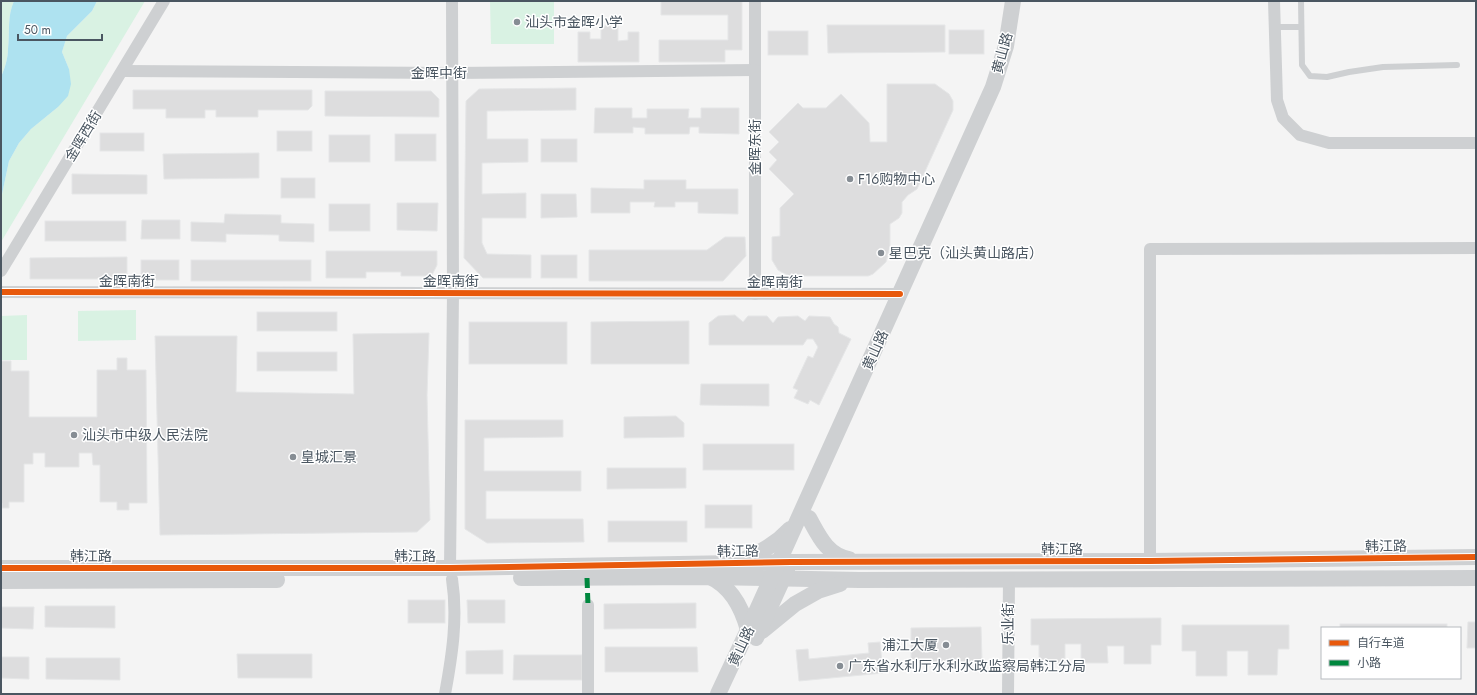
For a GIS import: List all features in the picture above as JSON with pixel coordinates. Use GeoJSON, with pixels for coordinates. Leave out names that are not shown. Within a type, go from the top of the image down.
{"type":"FeatureCollection","features":[{"type":"Feature","properties":{"kind":"street","name":"金晖西街"},"geometry":{"type":"LineString","coordinates":[[1,270],[123,71],[164,1]]}},
{"type":"Feature","properties":{"kind":"street"},"geometry":{"type":"LineString","coordinates":[[446,694],[454,649],[454,596],[451,574],[453,293],[452,1]]}},
{"type":"Feature","properties":{"kind":"street","name":"金晖东街"},"geometry":{"type":"LineString","coordinates":[[755,1],[755,294]]}},
{"type":"Feature","properties":{"kind":"street","name":"黄山路"},"geometry":{"type":"LineString","coordinates":[[730,694],[753,632],[992,87],[1006,46],[1013,1]]}},
{"type":"Feature","properties":{"kind":"street","name":"黄山路"},"geometry":{"type":"LineString","coordinates":[[803,519],[1005,86],[1017,47],[1023,1]]}},
{"type":"Feature","properties":{"kind":"street"},"geometry":{"type":"LineString","coordinates":[[1274,1],[1277,100],[1283,118],[1300,135],[1329,143],[1476,143]]}},
{"type":"Feature","properties":{"kind":"street","name":"金晖中街"},"geometry":{"type":"LineString","coordinates":[[123,71],[452,73],[755,70]]}},
{"type":"Feature","properties":{"kind":"street"},"geometry":{"type":"LineString","coordinates":[[1150,561],[1150,249],[1476,248]]}},
{"type":"Feature","properties":{"kind":"street","name":"金晖南街"},"geometry":{"type":"LineString","coordinates":[[1,292],[900,294]]}},
{"type":"Feature","properties":{"kind":"street"},"geometry":{"type":"LineString","coordinates":[[734,564],[763,552],[782,538],[803,519],[828,549],[840,558],[860,562]]}},
{"type":"Feature","properties":{"kind":"street","name":"韩江路"},"geometry":{"type":"LineString","coordinates":[[1,581],[451,574],[784,562],[1150,561],[1476,557]]}},
{"type":"Feature","properties":{"kind":"street","name":"韩江路"},"geometry":{"type":"LineString","coordinates":[[1,568],[859,580],[1476,578]]}},
{"type":"Feature","properties":{"kind":"street"},"geometry":{"type":"LineString","coordinates":[[710,577],[720,582],[733,595],[753,632],[800,601],[839,584],[859,580]]}},
{"type":"Feature","properties":{"kind":"street","name":"乐业街"},"geometry":{"type":"LineString","coordinates":[[1008,579],[1008,694]]}},
{"type":"Feature","properties":{"kind":"street"},"geometry":{"type":"LineString","coordinates":[[588,605],[588,694]]}},
{"type":"Feature","properties":{"kind":"street","name":"黄山路"},"geometry":{"type":"LineString","coordinates":[[718,694],[753,632]]}},
{"type":"Feature","properties":{"kind":"lane"},"geometry":{"type":"LineString","coordinates":[[1301,1],[1302,66],[1310,76],[1327,77],[1383,67],[1456,66]]}},
{"type":"Feature","properties":{"kind":"lane"},"geometry":{"type":"LineString","coordinates":[[1275,27],[1301,27]]}},
{"type":"Feature","properties":{"kind":"green space"},"geometry":{"type":"Polygon","coordinates":[[[1,1],[14,1],[10,18],[7,56],[1,77],[1,1]]]}},
{"type":"Feature","properties":{"kind":"green space"},"geometry":{"type":"Polygon","coordinates":[[[97,1],[145,1],[1,242],[1,199],[9,161],[19,143],[31,129],[58,107],[69,69],[62,52],[67,36],[92,11],[97,1]]]}},
{"type":"Feature","properties":{"kind":"green space"},"geometry":{"type":"Polygon","coordinates":[[[490,1],[554,1],[554,44],[491,44],[490,1]]]}},
{"type":"Feature","properties":{"kind":"green space"},"geometry":{"type":"Polygon","coordinates":[[[136,310],[136,340],[78,341],[78,311],[136,310]]]}},
{"type":"Feature","properties":{"kind":"green space"},"geometry":{"type":"Polygon","coordinates":[[[27,315],[27,360],[1,360],[1,316],[27,315]]]}},
{"type":"Feature","properties":{"kind":"water"},"geometry":{"type":"Polygon","coordinates":[[[14,1],[97,1],[92,11],[67,36],[62,52],[69,69],[71,84],[68,96],[58,107],[31,129],[19,143],[9,161],[1,199],[1,77],[7,56],[10,18],[14,1]]]}},
{"type":"Feature","properties":{"kind":"building"},"geometry":{"type":"Polygon","coordinates":[[[661,1],[742,1],[742,50],[725,50],[725,62],[659,62],[659,40],[728,40],[728,15],[661,15],[661,1]]]}},
{"type":"Feature","properties":{"kind":"building"},"geometry":{"type":"Polygon","coordinates":[[[618,25],[618,41],[628,40],[628,32],[639,32],[639,62],[578,62],[578,32],[590,32],[590,39],[601,39],[601,26],[618,25]]]}},
{"type":"Feature","properties":{"kind":"building"},"geometry":{"type":"Polygon","coordinates":[[[827,25],[945,25],[945,52],[828,53],[827,25]]]}},
{"type":"Feature","properties":{"kind":"building"},"geometry":{"type":"Polygon","coordinates":[[[949,30],[984,30],[984,54],[949,54],[949,30]]]}},
{"type":"Feature","properties":{"kind":"building"},"geometry":{"type":"Polygon","coordinates":[[[768,31],[808,31],[808,55],[768,55],[768,31]]]}},
{"type":"Feature","properties":{"kind":"building","name":"F16购物中心"},"geometry":{"type":"Polygon","coordinates":[[[887,84],[935,84],[949,94],[953,101],[953,110],[917,189],[908,195],[902,202],[902,213],[899,218],[890,224],[890,246],[886,262],[873,274],[868,276],[791,276],[783,273],[778,270],[772,260],[772,237],[780,236],[780,208],[794,194],[769,169],[777,160],[769,152],[779,142],[769,132],[798,103],[803,108],[826,108],[841,94],[869,123],[870,142],[887,142],[887,84]]]}},
{"type":"Feature","properties":{"kind":"building"},"geometry":{"type":"Polygon","coordinates":[[[576,88],[576,110],[487,111],[487,139],[528,139],[528,162],[482,163],[482,194],[526,193],[526,218],[482,218],[482,243],[487,254],[531,255],[531,278],[483,278],[464,258],[466,101],[479,89],[576,88]]]}},
{"type":"Feature","properties":{"kind":"building"},"geometry":{"type":"Polygon","coordinates":[[[133,90],[312,90],[312,106],[308,110],[258,110],[258,117],[216,117],[216,110],[205,110],[205,118],[166,118],[166,109],[133,109],[133,90]]]}},
{"type":"Feature","properties":{"kind":"building"},"geometry":{"type":"Polygon","coordinates":[[[325,91],[431,91],[439,99],[439,117],[325,116],[325,91]]]}},
{"type":"Feature","properties":{"kind":"building"},"geometry":{"type":"Polygon","coordinates":[[[595,108],[632,108],[632,118],[647,118],[647,109],[689,109],[688,118],[701,118],[701,108],[739,108],[739,134],[699,133],[699,127],[690,127],[689,134],[645,134],[645,128],[633,127],[633,133],[594,133],[595,108]]]}},
{"type":"Feature","properties":{"kind":"building"},"geometry":{"type":"Polygon","coordinates":[[[277,131],[312,131],[312,151],[277,151],[277,131]]]}},
{"type":"Feature","properties":{"kind":"building"},"geometry":{"type":"Polygon","coordinates":[[[100,133],[144,133],[144,151],[100,151],[100,133]]]}},
{"type":"Feature","properties":{"kind":"building"},"geometry":{"type":"Polygon","coordinates":[[[395,134],[436,134],[436,161],[395,161],[395,134]]]}},
{"type":"Feature","properties":{"kind":"building"},"geometry":{"type":"Polygon","coordinates":[[[329,135],[370,135],[370,162],[329,162],[329,135]]]}},
{"type":"Feature","properties":{"kind":"building"},"geometry":{"type":"Polygon","coordinates":[[[541,139],[577,139],[577,162],[541,162],[541,139]]]}},
{"type":"Feature","properties":{"kind":"building"},"geometry":{"type":"Polygon","coordinates":[[[259,153],[259,178],[164,179],[163,154],[259,153]]]}},
{"type":"Feature","properties":{"kind":"building"},"geometry":{"type":"Polygon","coordinates":[[[72,174],[147,175],[147,194],[72,194],[72,174]]]}},
{"type":"Feature","properties":{"kind":"building"},"geometry":{"type":"Polygon","coordinates":[[[281,178],[315,178],[315,198],[281,198],[281,178]]]}},
{"type":"Feature","properties":{"kind":"building"},"geometry":{"type":"Polygon","coordinates":[[[644,180],[686,180],[686,189],[738,189],[738,214],[698,213],[698,202],[675,202],[675,207],[654,207],[655,202],[630,202],[630,213],[591,213],[591,188],[644,189],[644,180]]]}},
{"type":"Feature","properties":{"kind":"building"},"geometry":{"type":"Polygon","coordinates":[[[541,194],[576,194],[577,217],[541,218],[541,194]]]}},
{"type":"Feature","properties":{"kind":"building"},"geometry":{"type":"Polygon","coordinates":[[[397,203],[438,203],[437,231],[397,230],[397,203]]]}},
{"type":"Feature","properties":{"kind":"building"},"geometry":{"type":"Polygon","coordinates":[[[329,204],[370,204],[370,231],[329,231],[329,204]]]}},
{"type":"Feature","properties":{"kind":"building"},"geometry":{"type":"Polygon","coordinates":[[[225,214],[281,215],[281,223],[314,224],[314,242],[279,241],[279,235],[226,234],[226,242],[191,241],[191,222],[224,223],[225,214]]]}},
{"type":"Feature","properties":{"kind":"building"},"geometry":{"type":"Polygon","coordinates":[[[142,220],[180,220],[180,239],[141,239],[142,220]]]}},
{"type":"Feature","properties":{"kind":"building"},"geometry":{"type":"Polygon","coordinates":[[[45,221],[126,221],[126,241],[45,241],[45,221]]]}},
{"type":"Feature","properties":{"kind":"building"},"geometry":{"type":"Polygon","coordinates":[[[725,237],[745,237],[746,256],[723,281],[589,281],[589,250],[707,250],[725,237]]]}},
{"type":"Feature","properties":{"kind":"building"},"geometry":{"type":"Polygon","coordinates":[[[326,251],[437,251],[437,265],[432,275],[425,276],[401,276],[401,272],[366,272],[366,278],[326,278],[326,251]]]}},
{"type":"Feature","properties":{"kind":"building"},"geometry":{"type":"Polygon","coordinates":[[[541,255],[577,255],[577,278],[541,278],[541,255]]]}},
{"type":"Feature","properties":{"kind":"building"},"geometry":{"type":"Polygon","coordinates":[[[127,257],[127,279],[30,279],[30,258],[127,257]]]}},
{"type":"Feature","properties":{"kind":"building"},"geometry":{"type":"Polygon","coordinates":[[[141,260],[179,260],[179,280],[141,280],[141,260]]]}},
{"type":"Feature","properties":{"kind":"building"},"geometry":{"type":"Polygon","coordinates":[[[191,260],[311,260],[311,281],[191,281],[191,260]]]}},
{"type":"Feature","properties":{"kind":"building"},"geometry":{"type":"Polygon","coordinates":[[[257,312],[337,312],[337,331],[257,331],[257,312]]]}},
{"type":"Feature","properties":{"kind":"building"},"geometry":{"type":"Polygon","coordinates":[[[735,315],[743,322],[748,316],[767,316],[773,323],[778,317],[798,316],[805,321],[809,316],[830,317],[834,324],[838,327],[839,333],[851,339],[819,405],[810,400],[808,404],[794,398],[798,390],[793,388],[808,356],[813,358],[818,347],[813,339],[807,339],[803,345],[709,345],[709,323],[718,316],[735,315]]]}},
{"type":"Feature","properties":{"kind":"building"},"geometry":{"type":"Polygon","coordinates":[[[689,321],[689,364],[591,364],[591,322],[689,321]]]}},
{"type":"Feature","properties":{"kind":"building"},"geometry":{"type":"Polygon","coordinates":[[[469,322],[567,322],[567,364],[469,364],[469,322]]]}},
{"type":"Feature","properties":{"kind":"building","name":"皇城汇景"},"geometry":{"type":"Polygon","coordinates":[[[429,333],[427,395],[430,520],[417,532],[160,535],[155,336],[237,336],[236,392],[354,394],[353,334],[429,333]]]}},
{"type":"Feature","properties":{"kind":"building"},"geometry":{"type":"Polygon","coordinates":[[[257,352],[337,352],[337,371],[257,371],[257,352]]]}},
{"type":"Feature","properties":{"kind":"building","name":"汕头市中级人民法院"},"geometry":{"type":"Polygon","coordinates":[[[117,358],[127,358],[127,370],[146,370],[147,503],[129,503],[129,510],[117,510],[117,502],[100,502],[100,465],[93,465],[92,453],[79,453],[79,467],[45,467],[45,453],[33,453],[33,464],[24,464],[24,502],[9,502],[9,508],[2,508],[1,361],[11,361],[11,371],[29,371],[29,417],[97,417],[97,370],[117,370],[117,358]]]}},
{"type":"Feature","properties":{"kind":"building"},"geometry":{"type":"Polygon","coordinates":[[[701,384],[769,384],[769,406],[700,405],[701,384]]]}},
{"type":"Feature","properties":{"kind":"building"},"geometry":{"type":"Polygon","coordinates":[[[676,416],[684,423],[684,437],[624,438],[624,417],[676,416]]]}},
{"type":"Feature","properties":{"kind":"building"},"geometry":{"type":"Polygon","coordinates":[[[465,420],[563,420],[563,437],[484,438],[484,471],[581,471],[581,491],[486,491],[486,519],[583,519],[584,542],[487,543],[465,529],[465,420]]]}},
{"type":"Feature","properties":{"kind":"building"},"geometry":{"type":"Polygon","coordinates":[[[703,444],[794,444],[794,470],[703,470],[703,444]]]}},
{"type":"Feature","properties":{"kind":"building"},"geometry":{"type":"Polygon","coordinates":[[[607,468],[686,468],[686,488],[607,489],[607,468]]]}},
{"type":"Feature","properties":{"kind":"building"},"geometry":{"type":"Polygon","coordinates":[[[705,505],[752,505],[752,528],[705,528],[705,505]]]}},
{"type":"Feature","properties":{"kind":"building"},"geometry":{"type":"Polygon","coordinates":[[[608,521],[687,521],[687,542],[608,542],[608,521]]]}},
{"type":"Feature","properties":{"kind":"building"},"geometry":{"type":"Polygon","coordinates":[[[408,600],[445,600],[445,623],[408,623],[408,600]]]}},
{"type":"Feature","properties":{"kind":"building"},"geometry":{"type":"Polygon","coordinates":[[[467,600],[505,600],[505,623],[468,623],[467,600]]]}},
{"type":"Feature","properties":{"kind":"building"},"geometry":{"type":"Polygon","coordinates":[[[696,603],[696,628],[604,629],[604,604],[696,603]]]}},
{"type":"Feature","properties":{"kind":"building"},"geometry":{"type":"Polygon","coordinates":[[[45,606],[115,606],[115,628],[45,627],[45,606]]]}},
{"type":"Feature","properties":{"kind":"building"},"geometry":{"type":"Polygon","coordinates":[[[1,607],[34,607],[33,629],[1,628],[1,607]]]}},
{"type":"Feature","properties":{"kind":"building"},"geometry":{"type":"Polygon","coordinates":[[[1161,618],[1161,645],[1151,645],[1151,664],[1124,664],[1124,646],[1107,646],[1108,663],[1081,663],[1081,644],[1065,644],[1065,663],[1039,663],[1039,645],[1031,645],[1031,619],[1161,618]]]}},
{"type":"Feature","properties":{"kind":"building"},"geometry":{"type":"Polygon","coordinates":[[[1468,622],[1476,622],[1476,648],[1467,648],[1468,622]]]}},
{"type":"Feature","properties":{"kind":"building"},"geometry":{"type":"Polygon","coordinates":[[[1340,624],[1447,624],[1447,627],[1340,627],[1340,624]]]}},
{"type":"Feature","properties":{"kind":"building"},"geometry":{"type":"Polygon","coordinates":[[[1182,625],[1289,625],[1289,649],[1278,649],[1277,675],[1248,675],[1248,651],[1227,651],[1227,676],[1196,676],[1196,651],[1182,651],[1182,625]]]}},
{"type":"Feature","properties":{"kind":"building","name":"浦江大厦"},"geometry":{"type":"Polygon","coordinates":[[[981,627],[982,661],[911,663],[911,628],[981,627]]]}},
{"type":"Feature","properties":{"kind":"building","name":"广东省水利厅水利水政监察局韩江分局"},"geometry":{"type":"Polygon","coordinates":[[[880,642],[883,673],[799,681],[796,650],[808,649],[809,659],[869,653],[868,643],[880,642]]]}},
{"type":"Feature","properties":{"kind":"building"},"geometry":{"type":"Polygon","coordinates":[[[605,647],[697,647],[698,672],[605,672],[605,647]]]}},
{"type":"Feature","properties":{"kind":"building"},"geometry":{"type":"Polygon","coordinates":[[[503,650],[503,674],[466,674],[466,651],[503,650]]]}},
{"type":"Feature","properties":{"kind":"building"},"geometry":{"type":"Polygon","coordinates":[[[237,654],[312,654],[312,678],[238,678],[237,654]]]}},
{"type":"Feature","properties":{"kind":"building"},"geometry":{"type":"Polygon","coordinates":[[[514,655],[582,655],[582,680],[513,680],[514,655]]]}},
{"type":"Feature","properties":{"kind":"building"},"geometry":{"type":"Polygon","coordinates":[[[1,657],[29,657],[29,679],[1,678],[1,657]]]}},
{"type":"Feature","properties":{"kind":"building"},"geometry":{"type":"Polygon","coordinates":[[[46,658],[120,658],[120,680],[46,679],[46,658]]]}},
{"type":"Feature","properties":{"kind":"marked path"},"geometry":{"type":"LineString","coordinates":[[587,578],[588,605]]}},
{"type":"Feature","properties":{"kind":"cycle path"},"geometry":{"type":"LineString","coordinates":[[1,292],[900,294]]}},
{"type":"Feature","properties":{"kind":"cycle path"},"geometry":{"type":"LineString","coordinates":[[1,568],[450,568],[791,562],[1150,561],[1476,557]]}},
{"type":"Feature","properties":{"kind":"place","name":"汕头市金晖小学"},"geometry":{"type":"Point","coordinates":[517,22]}},
{"type":"Feature","properties":{"kind":"place","name":"F16购物中心"},"geometry":{"type":"Point","coordinates":[850,179]}},
{"type":"Feature","properties":{"kind":"place","name":"星巴克（汕头黄山路店）"},"geometry":{"type":"Point","coordinates":[881,253]}},
{"type":"Feature","properties":{"kind":"place","name":"汕头市中级人民法院"},"geometry":{"type":"Point","coordinates":[74,435]}},
{"type":"Feature","properties":{"kind":"place","name":"皇城汇景"},"geometry":{"type":"Point","coordinates":[293,457]}},
{"type":"Feature","properties":{"kind":"place","name":"浦江大厦"},"geometry":{"type":"Point","coordinates":[946,645]}},
{"type":"Feature","properties":{"kind":"place","name":"广东省水利厅水利水政监察局韩江分局"},"geometry":{"type":"Point","coordinates":[840,666]}}]}
